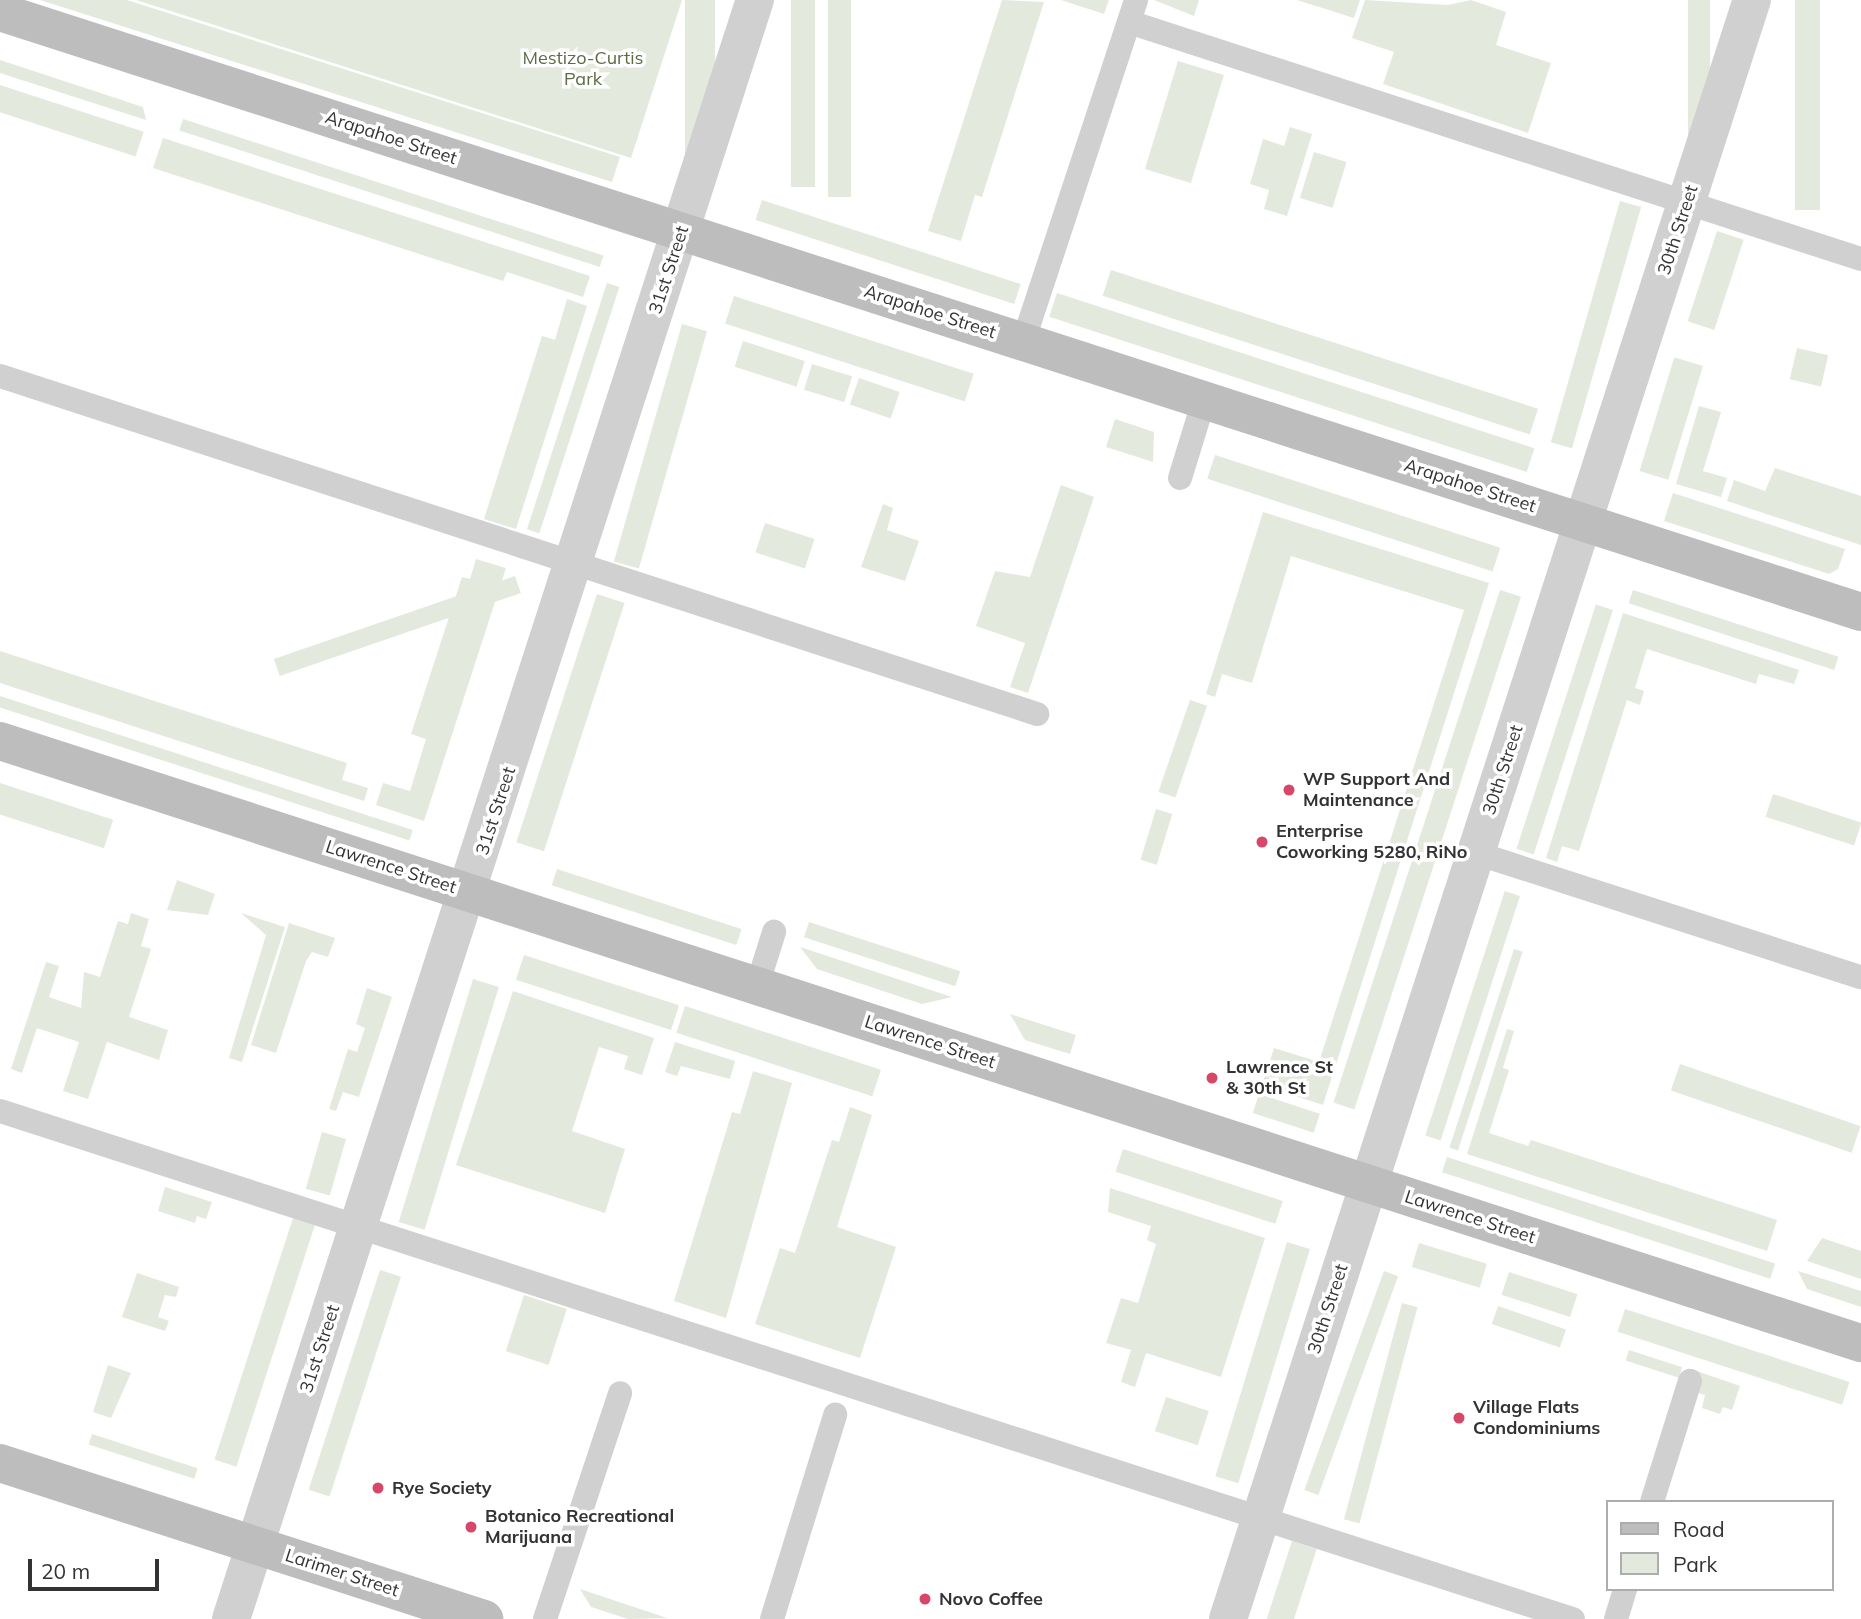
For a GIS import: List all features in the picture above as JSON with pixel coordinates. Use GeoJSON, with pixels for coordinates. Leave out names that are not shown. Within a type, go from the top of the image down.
{"type":"FeatureCollection","features":[{"type":"Feature","properties":{"kind":"street","name":"31st Street"},"geometry":{"type":"LineString","coordinates":[[231,1619],[470,893],[755,0]]}},
{"type":"Feature","properties":{"kind":"street","name":"30th Street"},"geometry":{"type":"LineString","coordinates":[[1228,1619],[1752,0]]}},
{"type":"Feature","properties":{"kind":"street","name":"Arapahoe Street"},"geometry":{"type":"LineString","coordinates":[[0,12],[1861,612]]}},
{"type":"Feature","properties":{"kind":"street","name":"Lawrence Street"},"geometry":{"type":"LineString","coordinates":[[0,741],[1861,1343]]}},
{"type":"Feature","properties":{"kind":"street","name":"Larimer Street"},"geometry":{"type":"LineString","coordinates":[[0,1463],[484,1619]]}},
{"type":"Feature","properties":{"kind":"lane"},"geometry":{"type":"LineString","coordinates":[[1023,342],[1132,11],[1686,203],[1861,259]]}},
{"type":"Feature","properties":{"kind":"lane"},"geometry":{"type":"LineString","coordinates":[[0,376],[1037,714]]}},
{"type":"Feature","properties":{"kind":"lane"},"geometry":{"type":"LineString","coordinates":[[1180,478],[1203,400]]}},
{"type":"Feature","properties":{"kind":"lane"},"geometry":{"type":"LineString","coordinates":[[1476,853],[1861,978]]}},
{"type":"Feature","properties":{"kind":"lane"},"geometry":{"type":"LineString","coordinates":[[757,986],[774,932]]}},
{"type":"Feature","properties":{"kind":"lane"},"geometry":{"type":"LineString","coordinates":[[0,1111],[1573,1619]]}},
{"type":"Feature","properties":{"kind":"lane"},"geometry":{"type":"LineString","coordinates":[[1653,1500],[1689,1381]]}},
{"type":"Feature","properties":{"kind":"lane"},"geometry":{"type":"LineString","coordinates":[[545,1619],[620,1393]]}},
{"type":"Feature","properties":{"kind":"lane"},"geometry":{"type":"LineString","coordinates":[[772,1619],[835,1415]]}},
{"type":"Feature","properties":{"kind":"lane"},"geometry":{"type":"LineString","coordinates":[[1616,1619],[1624,1591]]}},
{"type":"Feature","properties":{"kind":"green space"},"geometry":{"type":"Polygon","coordinates":[[[40,0],[127,0],[620,157],[612,182],[40,0]]]}},
{"type":"Feature","properties":{"kind":"green space","name":"Mestizo-Curtis Park"},"geometry":{"type":"Polygon","coordinates":[[[136,0],[682,0],[631,158],[136,0]]]}},
{"type":"Feature","properties":{"kind":"green space"},"geometry":{"type":"Polygon","coordinates":[[[685,0],[715,0],[715,157],[685,157],[685,0]]]}},
{"type":"Feature","properties":{"kind":"green space"},"geometry":{"type":"Polygon","coordinates":[[[791,0],[815,0],[815,187],[791,187],[791,0]]]}},
{"type":"Feature","properties":{"kind":"green space"},"geometry":{"type":"Polygon","coordinates":[[[828,0],[851,0],[851,197],[828,197],[828,0]]]}},
{"type":"Feature","properties":{"kind":"green space"},"geometry":{"type":"Polygon","coordinates":[[[1002,0],[1044,2],[982,197],[975,195],[961,241],[928,231],[1002,0]]]}},
{"type":"Feature","properties":{"kind":"green space"},"geometry":{"type":"Polygon","coordinates":[[[1061,0],[1109,0],[1104,14],[1061,0]]]}},
{"type":"Feature","properties":{"kind":"green space"},"geometry":{"type":"Polygon","coordinates":[[[1154,0],[1199,0],[1194,16],[1154,0]]]}},
{"type":"Feature","properties":{"kind":"green space"},"geometry":{"type":"Polygon","coordinates":[[[1297,0],[1360,0],[1354,18],[1297,0]]]}},
{"type":"Feature","properties":{"kind":"green space"},"geometry":{"type":"Polygon","coordinates":[[[1365,0],[1448,5],[1471,0],[1506,12],[1496,45],[1551,63],[1528,133],[1383,84],[1394,52],[1352,38],[1365,0]]]}},
{"type":"Feature","properties":{"kind":"green space"},"geometry":{"type":"Polygon","coordinates":[[[1688,0],[1710,0],[1710,177],[1688,177],[1688,0]]]}},
{"type":"Feature","properties":{"kind":"green space"},"geometry":{"type":"Polygon","coordinates":[[[1795,0],[1820,0],[1820,210],[1795,210],[1795,0]]]}},
{"type":"Feature","properties":{"kind":"green space"},"geometry":{"type":"Polygon","coordinates":[[[0,60],[143,107],[146,120],[0,73],[0,60]]]}},
{"type":"Feature","properties":{"kind":"green space"},"geometry":{"type":"Polygon","coordinates":[[[1178,61],[1224,75],[1191,183],[1145,169],[1178,61]]]}},
{"type":"Feature","properties":{"kind":"green space"},"geometry":{"type":"Polygon","coordinates":[[[0,85],[144,132],[136,156],[0,112],[0,85]]]}},
{"type":"Feature","properties":{"kind":"green space"},"geometry":{"type":"Polygon","coordinates":[[[183,119],[603,256],[600,267],[179,130],[183,119]]]}},
{"type":"Feature","properties":{"kind":"green space"},"geometry":{"type":"Polygon","coordinates":[[[1290,127],[1312,134],[1287,216],[1264,209],[1269,190],[1250,184],[1263,139],[1284,146],[1290,127]]]}},
{"type":"Feature","properties":{"kind":"green space"},"geometry":{"type":"Polygon","coordinates":[[[163,138],[590,276],[583,297],[507,272],[503,281],[153,168],[163,138]]]}},
{"type":"Feature","properties":{"kind":"green space"},"geometry":{"type":"Polygon","coordinates":[[[1314,152],[1347,162],[1332,208],[1300,198],[1314,152]]]}},
{"type":"Feature","properties":{"kind":"green space"},"geometry":{"type":"Polygon","coordinates":[[[762,200],[1021,284],[1014,304],[756,220],[762,200]]]}},
{"type":"Feature","properties":{"kind":"green space"},"geometry":{"type":"Polygon","coordinates":[[[1620,201],[1641,207],[1572,448],[1551,442],[1620,201]]]}},
{"type":"Feature","properties":{"kind":"green space"},"geometry":{"type":"Polygon","coordinates":[[[1717,231],[1744,240],[1714,330],[1688,321],[1717,231]]]}},
{"type":"Feature","properties":{"kind":"green space"},"geometry":{"type":"Polygon","coordinates":[[[1111,270],[1538,409],[1530,434],[1103,296],[1111,270]]]}},
{"type":"Feature","properties":{"kind":"green space"},"geometry":{"type":"Polygon","coordinates":[[[607,283],[619,287],[539,533],[527,529],[607,283]]]}},
{"type":"Feature","properties":{"kind":"green space"},"geometry":{"type":"Polygon","coordinates":[[[1057,293],[1534,448],[1527,472],[1049,317],[1057,293]]]}},
{"type":"Feature","properties":{"kind":"green space"},"geometry":{"type":"Polygon","coordinates":[[[734,296],[974,374],[965,401],[725,324],[734,296]]]}},
{"type":"Feature","properties":{"kind":"green space"},"geometry":{"type":"Polygon","coordinates":[[[567,299],[587,306],[516,529],[484,519],[542,336],[555,340],[567,299]]]}},
{"type":"Feature","properties":{"kind":"green space"},"geometry":{"type":"Polygon","coordinates":[[[682,324],[707,331],[639,569],[614,561],[682,324]]]}},
{"type":"Feature","properties":{"kind":"green space"},"geometry":{"type":"Polygon","coordinates":[[[743,341],[805,361],[796,387],[735,367],[743,341]]]}},
{"type":"Feature","properties":{"kind":"green space"},"geometry":{"type":"Polygon","coordinates":[[[1797,348],[1828,355],[1821,386],[1790,379],[1797,348]]]}},
{"type":"Feature","properties":{"kind":"green space"},"geometry":{"type":"Polygon","coordinates":[[[1674,357],[1703,366],[1668,480],[1640,471],[1674,357]]]}},
{"type":"Feature","properties":{"kind":"green space"},"geometry":{"type":"Polygon","coordinates":[[[812,364],[852,376],[844,402],[804,390],[812,364]]]}},
{"type":"Feature","properties":{"kind":"green space"},"geometry":{"type":"Polygon","coordinates":[[[859,378],[900,392],[891,418],[850,404],[859,378]]]}},
{"type":"Feature","properties":{"kind":"green space"},"geometry":{"type":"Polygon","coordinates":[[[1699,406],[1721,412],[1703,471],[1727,478],[1721,497],[1676,484],[1699,406]]]}},
{"type":"Feature","properties":{"kind":"green space"},"geometry":{"type":"Polygon","coordinates":[[[1115,419],[1154,432],[1153,462],[1106,447],[1115,419]]]}},
{"type":"Feature","properties":{"kind":"green space"},"geometry":{"type":"Polygon","coordinates":[[[1215,455],[1500,548],[1493,571],[1207,479],[1215,455]]]}},
{"type":"Feature","properties":{"kind":"green space"},"geometry":{"type":"Polygon","coordinates":[[[1775,468],[1861,496],[1861,545],[1727,501],[1734,480],[1765,491],[1775,468]]]}},
{"type":"Feature","properties":{"kind":"green space"},"geometry":{"type":"Polygon","coordinates":[[[1061,485],[1094,497],[1028,693],[1010,687],[1025,643],[976,626],[995,571],[1030,577],[1061,485]]]}},
{"type":"Feature","properties":{"kind":"green space"},"geometry":{"type":"Polygon","coordinates":[[[1673,493],[1845,549],[1838,569],[1829,574],[1664,521],[1673,493]]]}},
{"type":"Feature","properties":{"kind":"green space"},"geometry":{"type":"Polygon","coordinates":[[[883,504],[893,508],[887,530],[919,541],[905,581],[861,567],[883,504]]]}},
{"type":"Feature","properties":{"kind":"green space"},"geometry":{"type":"Polygon","coordinates":[[[1263,512],[1489,583],[1323,1105],[1262,1085],[1274,1048],[1319,1062],[1464,610],[1291,556],[1252,683],[1222,674],[1215,697],[1206,694],[1263,512]]]}},
{"type":"Feature","properties":{"kind":"green space"},"geometry":{"type":"Polygon","coordinates":[[[765,523],[814,539],[805,569],[755,552],[765,523]]]}},
{"type":"Feature","properties":{"kind":"green space"},"geometry":{"type":"Polygon","coordinates":[[[476,559],[506,568],[424,821],[376,805],[383,783],[410,791],[426,739],[411,734],[462,577],[470,579],[476,559]]]}},
{"type":"Feature","properties":{"kind":"green space"},"geometry":{"type":"Polygon","coordinates":[[[515,576],[521,593],[280,676],[274,659],[515,576]]]}},
{"type":"Feature","properties":{"kind":"green space"},"geometry":{"type":"Polygon","coordinates":[[[1500,590],[1521,597],[1354,1109],[1333,1103],[1500,590]]]}},
{"type":"Feature","properties":{"kind":"green space"},"geometry":{"type":"Polygon","coordinates":[[[1633,590],[1838,657],[1834,670],[1629,603],[1633,590]]]}},
{"type":"Feature","properties":{"kind":"green space"},"geometry":{"type":"Polygon","coordinates":[[[597,594],[625,603],[544,851],[516,842],[597,594]]]}},
{"type":"Feature","properties":{"kind":"green space"},"geometry":{"type":"Polygon","coordinates":[[[1596,604],[1613,610],[1534,854],[1516,849],[1596,604]]]}},
{"type":"Feature","properties":{"kind":"green space"},"geometry":{"type":"Polygon","coordinates":[[[1623,613],[1799,670],[1794,684],[1759,674],[1756,684],[1647,649],[1635,688],[1644,691],[1640,705],[1627,700],[1579,851],[1562,846],[1557,862],[1546,858],[1623,613]]]}},
{"type":"Feature","properties":{"kind":"green space"},"geometry":{"type":"Polygon","coordinates":[[[0,651],[347,763],[342,780],[368,788],[364,801],[0,683],[0,651]]]}},
{"type":"Feature","properties":{"kind":"green space"},"geometry":{"type":"Polygon","coordinates":[[[0,696],[413,830],[409,841],[0,708],[0,696]]]}},
{"type":"Feature","properties":{"kind":"green space"},"geometry":{"type":"Polygon","coordinates":[[[1190,700],[1207,706],[1175,798],[1158,792],[1190,700]]]}},
{"type":"Feature","properties":{"kind":"green space"},"geometry":{"type":"Polygon","coordinates":[[[0,783],[113,820],[104,848],[0,815],[0,783]]]}},
{"type":"Feature","properties":{"kind":"green space"},"geometry":{"type":"Polygon","coordinates":[[[1773,794],[1861,823],[1854,846],[1766,817],[1773,794]]]}},
{"type":"Feature","properties":{"kind":"green space"},"geometry":{"type":"Polygon","coordinates":[[[1156,809],[1172,814],[1157,865],[1141,860],[1156,809]]]}},
{"type":"Feature","properties":{"kind":"green space"},"geometry":{"type":"Polygon","coordinates":[[[557,869],[742,929],[736,945],[552,885],[557,869]]]}},
{"type":"Feature","properties":{"kind":"green space"},"geometry":{"type":"Polygon","coordinates":[[[177,880],[215,894],[208,915],[167,910],[177,880]]]}},
{"type":"Feature","properties":{"kind":"green space"},"geometry":{"type":"Polygon","coordinates":[[[1505,891],[1520,896],[1441,1140],[1425,1135],[1505,891]]]}},
{"type":"Feature","properties":{"kind":"green space"},"geometry":{"type":"Polygon","coordinates":[[[131,913],[149,919],[141,946],[151,949],[129,1017],[168,1030],[159,1060],[107,1042],[88,1099],[63,1091],[79,1042],[37,1028],[22,1073],[11,1069],[46,962],[59,966],[49,997],[81,1008],[84,972],[100,977],[118,921],[128,924],[131,913]]]}},
{"type":"Feature","properties":{"kind":"green space"},"geometry":{"type":"Polygon","coordinates":[[[241,913],[285,927],[242,1062],[229,1058],[266,935],[241,913]]]}},
{"type":"Feature","properties":{"kind":"green space"},"geometry":{"type":"Polygon","coordinates":[[[809,922],[960,971],[955,986],[804,937],[809,922]]]}},
{"type":"Feature","properties":{"kind":"green space"},"geometry":{"type":"Polygon","coordinates":[[[289,923],[335,938],[328,957],[312,952],[306,961],[276,1053],[251,1045],[289,923]]]}},
{"type":"Feature","properties":{"kind":"green space"},"geometry":{"type":"Polygon","coordinates":[[[800,947],[952,997],[922,1004],[817,969],[800,947]]]}},
{"type":"Feature","properties":{"kind":"green space"},"geometry":{"type":"Polygon","coordinates":[[[1514,949],[1523,952],[1458,1151],[1449,1148],[1514,949]]]}},
{"type":"Feature","properties":{"kind":"green space"},"geometry":{"type":"Polygon","coordinates":[[[524,955],[679,1005],[671,1030],[516,980],[524,955]]]}},
{"type":"Feature","properties":{"kind":"green space"},"geometry":{"type":"Polygon","coordinates":[[[473,979],[499,987],[425,1230],[399,1222],[473,979]]]}},
{"type":"Feature","properties":{"kind":"green space"},"geometry":{"type":"Polygon","coordinates":[[[367,988],[392,997],[359,1097],[343,1092],[336,1111],[329,1109],[348,1049],[357,1052],[365,1028],[356,1024],[367,988]]]}},
{"type":"Feature","properties":{"kind":"green space"},"geometry":{"type":"Polygon","coordinates":[[[513,991],[654,1038],[642,1075],[624,1069],[628,1056],[599,1047],[572,1131],[625,1149],[605,1213],[456,1165],[513,991]]]}},
{"type":"Feature","properties":{"kind":"green space"},"geometry":{"type":"Polygon","coordinates":[[[685,1006],[881,1070],[872,1096],[676,1033],[685,1006]]]}},
{"type":"Feature","properties":{"kind":"green space"},"geometry":{"type":"Polygon","coordinates":[[[1010,1014],[1076,1035],[1070,1054],[1025,1040],[1010,1014]]]}},
{"type":"Feature","properties":{"kind":"green space"},"geometry":{"type":"Polygon","coordinates":[[[1507,1029],[1514,1031],[1503,1068],[1509,1070],[1489,1133],[1528,1146],[1531,1140],[1777,1220],[1767,1251],[1467,1154],[1507,1029]]]}},
{"type":"Feature","properties":{"kind":"green space"},"geometry":{"type":"Polygon","coordinates":[[[675,1042],[735,1061],[730,1079],[681,1066],[677,1076],[665,1072],[675,1042]]]}},
{"type":"Feature","properties":{"kind":"green space"},"geometry":{"type":"Polygon","coordinates":[[[1680,1064],[1861,1126],[1851,1153],[1671,1090],[1680,1064]]]}},
{"type":"Feature","properties":{"kind":"green space"},"geometry":{"type":"Polygon","coordinates":[[[753,1071],[792,1083],[726,1318],[674,1301],[732,1112],[740,1114],[753,1071]]]}},
{"type":"Feature","properties":{"kind":"green space"},"geometry":{"type":"Polygon","coordinates":[[[1259,1094],[1320,1114],[1314,1133],[1253,1113],[1259,1094]]]}},
{"type":"Feature","properties":{"kind":"green space"},"geometry":{"type":"Polygon","coordinates":[[[850,1107],[872,1115],[837,1227],[896,1247],[860,1358],[755,1324],[780,1248],[795,1253],[832,1140],[839,1142],[850,1107]]]}},
{"type":"Feature","properties":{"kind":"green space"},"geometry":{"type":"Polygon","coordinates":[[[322,1132],[346,1139],[330,1196],[306,1189],[322,1132]]]}},
{"type":"Feature","properties":{"kind":"green space"},"geometry":{"type":"Polygon","coordinates":[[[1123,1149],[1283,1201],[1275,1224],[1116,1172],[1123,1149]]]}},
{"type":"Feature","properties":{"kind":"green space"},"geometry":{"type":"Polygon","coordinates":[[[1447,1157],[1775,1264],[1770,1279],[1442,1172],[1447,1157]]]}},
{"type":"Feature","properties":{"kind":"green space"},"geometry":{"type":"Polygon","coordinates":[[[165,1187],[212,1202],[206,1219],[197,1216],[195,1223],[158,1211],[165,1187]]]}},
{"type":"Feature","properties":{"kind":"green space"},"geometry":{"type":"Polygon","coordinates":[[[1110,1188],[1265,1238],[1221,1377],[1146,1353],[1135,1387],[1121,1382],[1131,1350],[1106,1343],[1121,1298],[1138,1303],[1156,1244],[1147,1240],[1151,1226],[1108,1212],[1110,1188]]]}},
{"type":"Feature","properties":{"kind":"green space"},"geometry":{"type":"Polygon","coordinates":[[[293,1218],[315,1225],[236,1467],[215,1460],[293,1218]]]}},
{"type":"Feature","properties":{"kind":"green space"},"geometry":{"type":"Polygon","coordinates":[[[1822,1238],[1861,1251],[1861,1279],[1807,1261],[1822,1238]]]}},
{"type":"Feature","properties":{"kind":"green space"},"geometry":{"type":"Polygon","coordinates":[[[1287,1242],[1310,1249],[1238,1483],[1215,1476],[1287,1242]]]}},
{"type":"Feature","properties":{"kind":"green space"},"geometry":{"type":"Polygon","coordinates":[[[1419,1243],[1487,1264],[1480,1288],[1412,1267],[1419,1243]]]}},
{"type":"Feature","properties":{"kind":"green space"},"geometry":{"type":"Polygon","coordinates":[[[380,1270],[401,1277],[330,1496],[309,1490],[380,1270]]]}},
{"type":"Feature","properties":{"kind":"green space"},"geometry":{"type":"Polygon","coordinates":[[[1384,1271],[1398,1276],[1318,1495],[1304,1490],[1384,1271]]]}},
{"type":"Feature","properties":{"kind":"green space"},"geometry":{"type":"Polygon","coordinates":[[[1798,1271],[1861,1291],[1861,1307],[1807,1289],[1798,1271]]]}},
{"type":"Feature","properties":{"kind":"green space"},"geometry":{"type":"Polygon","coordinates":[[[1509,1272],[1577,1294],[1570,1317],[1502,1295],[1509,1272]]]}},
{"type":"Feature","properties":{"kind":"green space"},"geometry":{"type":"Polygon","coordinates":[[[137,1273],[179,1287],[176,1297],[165,1295],[158,1317],[169,1321],[165,1331],[122,1317],[137,1273]]]}},
{"type":"Feature","properties":{"kind":"green space"},"geometry":{"type":"Polygon","coordinates":[[[524,1295],[567,1309],[549,1365],[506,1351],[524,1295]]]}},
{"type":"Feature","properties":{"kind":"green space"},"geometry":{"type":"Polygon","coordinates":[[[1402,1303],[1417,1307],[1359,1524],[1344,1519],[1402,1303]]]}},
{"type":"Feature","properties":{"kind":"green space"},"geometry":{"type":"Polygon","coordinates":[[[1498,1306],[1566,1329],[1560,1347],[1492,1324],[1498,1306]]]}},
{"type":"Feature","properties":{"kind":"green space"},"geometry":{"type":"Polygon","coordinates":[[[1625,1309],[1849,1382],[1842,1405],[1618,1332],[1625,1309]]]}},
{"type":"Feature","properties":{"kind":"green space"},"geometry":{"type":"Polygon","coordinates":[[[1629,1350],[1682,1367],[1679,1378],[1626,1360],[1629,1350]]]}},
{"type":"Feature","properties":{"kind":"green space"},"geometry":{"type":"Polygon","coordinates":[[[108,1365],[131,1373],[111,1418],[93,1412],[108,1365]]]}},
{"type":"Feature","properties":{"kind":"green space"},"geometry":{"type":"Polygon","coordinates":[[[1694,1370],[1740,1386],[1732,1410],[1723,1407],[1720,1414],[1702,1408],[1705,1395],[1687,1390],[1694,1370]]]}},
{"type":"Feature","properties":{"kind":"green space"},"geometry":{"type":"Polygon","coordinates":[[[1166,1397],[1209,1411],[1198,1445],[1155,1431],[1166,1397]]]}},
{"type":"Feature","properties":{"kind":"green space"},"geometry":{"type":"Polygon","coordinates":[[[92,1434],[198,1468],[194,1479],[89,1444],[92,1434]]]}},
{"type":"Feature","properties":{"kind":"green space"},"geometry":{"type":"Polygon","coordinates":[[[1292,1541],[1317,1549],[1294,1619],[1267,1619],[1292,1541]]]}},
{"type":"Feature","properties":{"kind":"green space"},"geometry":{"type":"Polygon","coordinates":[[[580,1589],[667,1618],[628,1619],[591,1607],[580,1589]]]}},
{"type":"Feature","properties":{"kind":"place","name":"WP Support And Maintenance"},"geometry":{"type":"Point","coordinates":[1289,790]}},
{"type":"Feature","properties":{"kind":"place","name":"Enterprise Coworking 5280, RiNo"},"geometry":{"type":"Point","coordinates":[1262,842]}},
{"type":"Feature","properties":{"kind":"place","name":"Lawrence St & 30th St"},"geometry":{"type":"Point","coordinates":[1212,1078]}},
{"type":"Feature","properties":{"kind":"place","name":"Village Flats Condominiums"},"geometry":{"type":"Point","coordinates":[1459,1418]}},
{"type":"Feature","properties":{"kind":"place","name":"Rye Society"},"geometry":{"type":"Point","coordinates":[378,1488]}},
{"type":"Feature","properties":{"kind":"place","name":"Botanico Recreational Marijuana"},"geometry":{"type":"Point","coordinates":[471,1527]}},
{"type":"Feature","properties":{"kind":"place","name":"Novo Coffee"},"geometry":{"type":"Point","coordinates":[925,1599]}}]}
